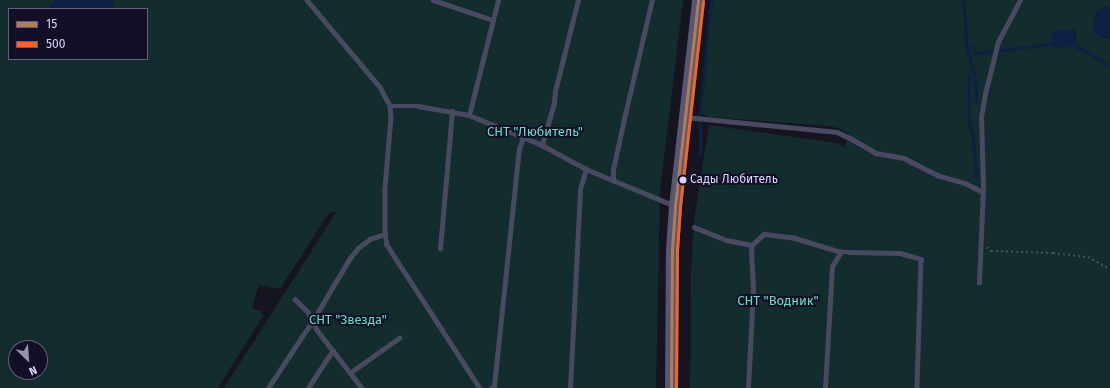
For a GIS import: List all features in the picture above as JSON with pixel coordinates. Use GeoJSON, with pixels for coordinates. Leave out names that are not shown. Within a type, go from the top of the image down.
{"type":"FeatureCollection","features":[{"type":"Feature","properties":{"kind":"main road"},"geometry":{"type":"LineString","coordinates":[[671,388],[672,250],[675,206],[698,0]]}},
{"type":"Feature","properties":{"kind":"lane"},"geometry":{"type":"LineString","coordinates":[[307,0],[380,87],[390,106],[385,189],[385,234],[387,245],[480,388]]}},
{"type":"Feature","properties":{"kind":"lane"},"geometry":{"type":"LineString","coordinates":[[433,0],[493,20]]}},
{"type":"Feature","properties":{"kind":"lane"},"geometry":{"type":"LineString","coordinates":[[469,116],[498,0]]}},
{"type":"Feature","properties":{"kind":"lane"},"geometry":{"type":"LineString","coordinates":[[542,145],[554,103],[555,91],[578,0]]}},
{"type":"Feature","properties":{"kind":"lane"},"geometry":{"type":"LineString","coordinates":[[613,181],[613,170],[652,0]]}},
{"type":"Feature","properties":{"kind":"lane"},"geometry":{"type":"LineString","coordinates":[[979,283],[983,192],[980,134],[984,94],[998,42],[1020,0]]}},
{"type":"Feature","properties":{"kind":"lane"},"geometry":{"type":"LineString","coordinates":[[390,106],[418,106],[469,116],[542,145],[586,169],[675,206]]}},
{"type":"Feature","properties":{"kind":"lane"},"geometry":{"type":"LineString","coordinates":[[440,249],[452,112]]}},
{"type":"Feature","properties":{"kind":"lane"},"geometry":{"type":"LineString","coordinates":[[685,117],[836,132],[852,139],[876,154],[910,160],[937,175],[965,183],[983,192]]}},
{"type":"Feature","properties":{"kind":"lane"},"geometry":{"type":"LineString","coordinates":[[491,388],[494,386],[519,149],[523,138]]}},
{"type":"Feature","properties":{"kind":"lane"},"geometry":{"type":"LineString","coordinates":[[570,388],[580,189],[586,169]]}},
{"type":"Feature","properties":{"kind":"lane"},"geometry":{"type":"LineString","coordinates":[[694,227],[726,240],[752,245]]}},
{"type":"Feature","properties":{"kind":"lane"},"geometry":{"type":"LineString","coordinates":[[268,388],[313,320],[354,253],[370,239],[385,234]]}},
{"type":"Feature","properties":{"kind":"lane"},"geometry":{"type":"LineString","coordinates":[[748,388],[753,289],[751,251],[752,245],[764,234],[795,238],[841,252],[900,253],[921,259],[917,388]]}},
{"type":"Feature","properties":{"kind":"lane"},"geometry":{"type":"LineString","coordinates":[[826,388],[832,266],[841,252]]}},
{"type":"Feature","properties":{"kind":"lane"},"geometry":{"type":"LineString","coordinates":[[295,299],[308,312],[317,330],[362,388]]}},
{"type":"Feature","properties":{"kind":"lane"},"geometry":{"type":"LineString","coordinates":[[351,372],[399,338]]}},
{"type":"Feature","properties":{"kind":"lane"},"geometry":{"type":"LineString","coordinates":[[308,388],[332,350]]}},
{"type":"Feature","properties":{"kind":"path"},"geometry":{"type":"LineString","coordinates":[[981,244],[992,251],[1054,253],[1088,257],[1110,269]]}},
{"type":"Feature","properties":{"kind":"green space"},"geometry":{"type":"Polygon","coordinates":[[[0,0],[56,0],[49,8],[8,8],[8,60],[148,60],[148,8],[113,8],[112,2],[110,0],[683,0],[660,192],[656,388],[224,388],[337,211],[328,214],[280,289],[259,285],[252,308],[261,311],[263,316],[218,388],[0,388],[0,0]]]}},
{"type":"Feature","properties":{"kind":"green space","name":"СНТ \"Водник\""},"geometry":{"type":"Polygon","coordinates":[[[711,0],[1110,0],[1110,6],[1097,12],[1094,20],[1102,37],[1110,38],[1110,388],[690,388],[691,275],[694,220],[709,125],[837,143],[845,148],[848,133],[838,128],[826,126],[709,117],[700,113],[711,0]],[[1063,30],[1050,44],[1061,48],[1076,41],[1076,33],[1073,30],[1063,30]]]}},
{"type":"Feature","properties":{"kind":"water"},"geometry":{"type":"Polygon","coordinates":[[[56,0],[110,0],[114,8],[49,8],[56,0]]]}},
{"type":"Feature","properties":{"kind":"water"},"geometry":{"type":"Polygon","coordinates":[[[1110,6],[1110,38],[1095,34],[1093,28],[1097,12],[1110,6]]]}},
{"type":"Feature","properties":{"kind":"water"},"geometry":{"type":"Polygon","coordinates":[[[1057,29],[1075,31],[1075,46],[1061,48],[1050,45],[1052,33],[1057,29]]]}},
{"type":"Feature","properties":{"kind":"waterway"},"geometry":{"type":"LineString","coordinates":[[700,155],[700,113],[711,0]]}},
{"type":"Feature","properties":{"kind":"waterway"},"geometry":{"type":"LineString","coordinates":[[964,0],[967,46],[975,75],[977,102]]}},
{"type":"Feature","properties":{"kind":"waterway"},"geometry":{"type":"LineString","coordinates":[[972,47],[976,53],[1050,44]]}},
{"type":"Feature","properties":{"kind":"waterway"},"geometry":{"type":"LineString","coordinates":[[1075,46],[1110,65]]}},
{"type":"Feature","properties":{"kind":"waterway"},"geometry":{"type":"LineString","coordinates":[[969,75],[969,121],[973,135],[977,177]]}},
{"type":"Feature","properties":{"kind":"transit line","name":"15"},"geometry":{"type":"LineString","coordinates":[[671,388],[672,250],[675,206],[698,0]]}},
{"type":"Feature","properties":{"kind":"transit line","name":"500"},"geometry":{"type":"LineString","coordinates":[[676,388],[677,250],[680,206],[703,1]]}},
{"type":"Feature","properties":{"kind":"place","name":"Сады Любитель"},"geometry":{"type":"Point","coordinates":[683,180]}},
{"type":"Feature","properties":{"kind":"park label","name":"СНТ \"Любитель\""},"geometry":{"type":"Point","coordinates":[535,132]}},
{"type":"Feature","properties":{"kind":"park label","name":"СНТ \"Звезда\""},"geometry":{"type":"Point","coordinates":[348,320]}}]}
